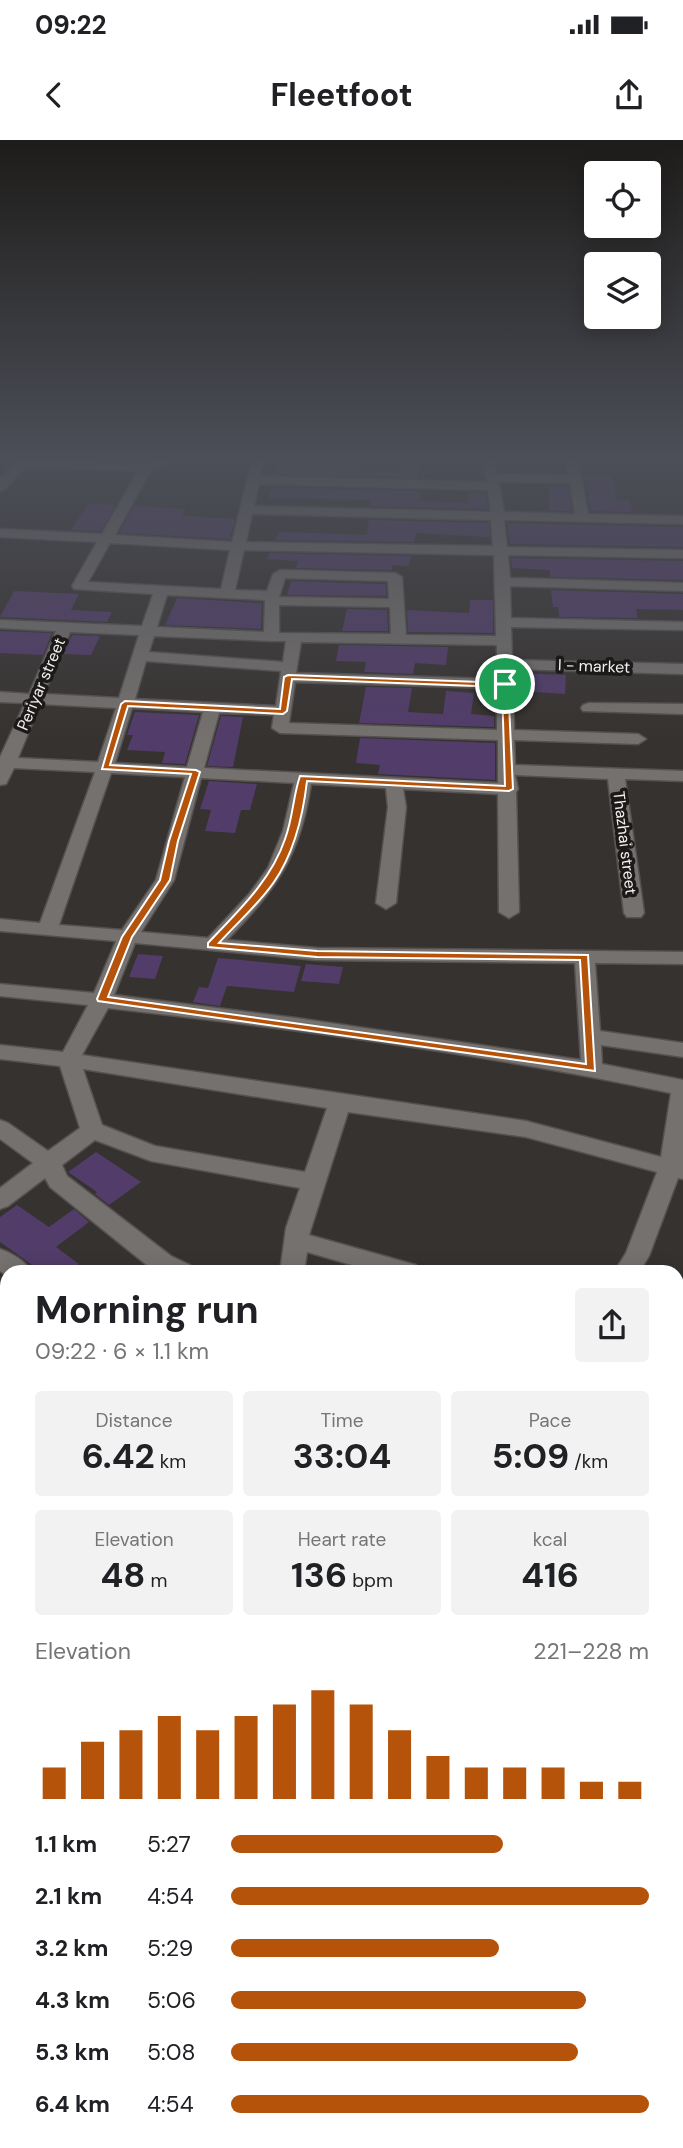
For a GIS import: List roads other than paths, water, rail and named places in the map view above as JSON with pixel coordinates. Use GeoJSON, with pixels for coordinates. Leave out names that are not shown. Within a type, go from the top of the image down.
{"type":"FeatureCollection","features":[{"type":"Feature","properties":{"kind":"street"},"geometry":{"type":"LineString","coordinates":[[98,553],[79,586],[272,599],[397,603]]}},
{"type":"Feature","properties":{"kind":"street"},"geometry":{"type":"LineString","coordinates":[[227,594],[236,553]]}},
{"type":"Feature","properties":{"kind":"street"},"geometry":{"type":"LineString","coordinates":[[501,553],[509,779],[509,912]]}},
{"type":"Feature","properties":{"kind":"street"},"geometry":{"type":"LineString","coordinates":[[605,553],[683,554]]}},
{"type":"Feature","properties":{"kind":"street"},"geometry":{"type":"LineString","coordinates":[[271,637],[272,599],[280,574],[395,577],[400,639]]}},
{"type":"Feature","properties":{"kind":"street"},"geometry":{"type":"LineString","coordinates":[[503,582],[683,587]]}},
{"type":"Feature","properties":{"kind":"street"},"geometry":{"type":"LineString","coordinates":[[47,930],[105,767],[161,590]]}},
{"type":"Feature","properties":{"kind":"street"},"geometry":{"type":"LineString","coordinates":[[504,622],[683,626]]}},
{"type":"Feature","properties":{"kind":"street","name":"Periyar street"},"geometry":{"type":"LineString","coordinates":[[0,624],[65,626],[4,762]]}},
{"type":"Feature","properties":{"kind":"street"},"geometry":{"type":"LineString","coordinates":[[65,626],[271,637],[505,641]]}},
{"type":"Feature","properties":{"kind":"street"},"geometry":{"type":"LineString","coordinates":[[294,637],[280,728],[638,739]]}},
{"type":"Feature","properties":{"kind":"street"},"geometry":{"type":"LineString","coordinates":[[140,656],[289,672],[505,684]]}},
{"type":"Feature","properties":{"kind":"street","name":"I - market"},"geometry":{"type":"LineString","coordinates":[[505,664],[683,669]]}},
{"type":"Feature","properties":{"kind":"street"},"geometry":{"type":"LineString","coordinates":[[0,697],[283,711]]}},
{"type":"Feature","properties":{"kind":"street"},"geometry":{"type":"LineString","coordinates":[[92,1130],[69,1060],[102,999],[127,937],[165,880],[212,708]]}},
{"type":"Feature","properties":{"kind":"street"},"geometry":{"type":"LineString","coordinates":[[589,708],[683,709]]}},
{"type":"Feature","properties":{"kind":"street"},"geometry":{"type":"LineString","coordinates":[[0,780],[4,762],[394,783],[616,773],[683,776]]}},
{"type":"Feature","properties":{"kind":"street","name":"Thazhai street"},"geometry":{"type":"LineString","coordinates":[[616,773],[634,913]]}},
{"type":"Feature","properties":{"kind":"street"},"geometry":{"type":"LineString","coordinates":[[212,945],[270,881],[299,811],[303,778]]}},
{"type":"Feature","properties":{"kind":"street"},"geometry":{"type":"LineString","coordinates":[[386,904],[397,807],[394,783]]}},
{"type":"Feature","properties":{"kind":"street"},"geometry":{"type":"LineString","coordinates":[[0,925],[317,954],[683,958]]}},
{"type":"Feature","properties":{"kind":"street"},"geometry":{"type":"LineString","coordinates":[[585,957],[592,1069]]}},
{"type":"Feature","properties":{"kind":"street"},"geometry":{"type":"LineString","coordinates":[[0,990],[102,999],[327,1029],[592,1069],[683,1087],[677,1169],[631,1265]]}},
{"type":"Feature","properties":{"kind":"street"},"geometry":{"type":"LineString","coordinates":[[590,1036],[683,1050]]}},
{"type":"Feature","properties":{"kind":"street"},"geometry":{"type":"LineString","coordinates":[[0,1052],[526,1129],[677,1169]]}},
{"type":"Feature","properties":{"kind":"street"},"geometry":{"type":"LineString","coordinates":[[293,1265],[296,1240],[340,1103]]}},
{"type":"Feature","properties":{"kind":"street"},"geometry":{"type":"LineString","coordinates":[[0,1128],[50,1164],[58,1181],[166,1265]]}},
{"type":"Feature","properties":{"kind":"street"},"geometry":{"type":"LineString","coordinates":[[0,1200],[92,1130]]}},
{"type":"Feature","properties":{"kind":"street"},"geometry":{"type":"LineString","coordinates":[[92,1130],[151,1153],[313,1182]]}},
{"type":"Feature","properties":{"kind":"street"},"geometry":{"type":"LineString","coordinates":[[296,1240],[383,1265]]}}]}
